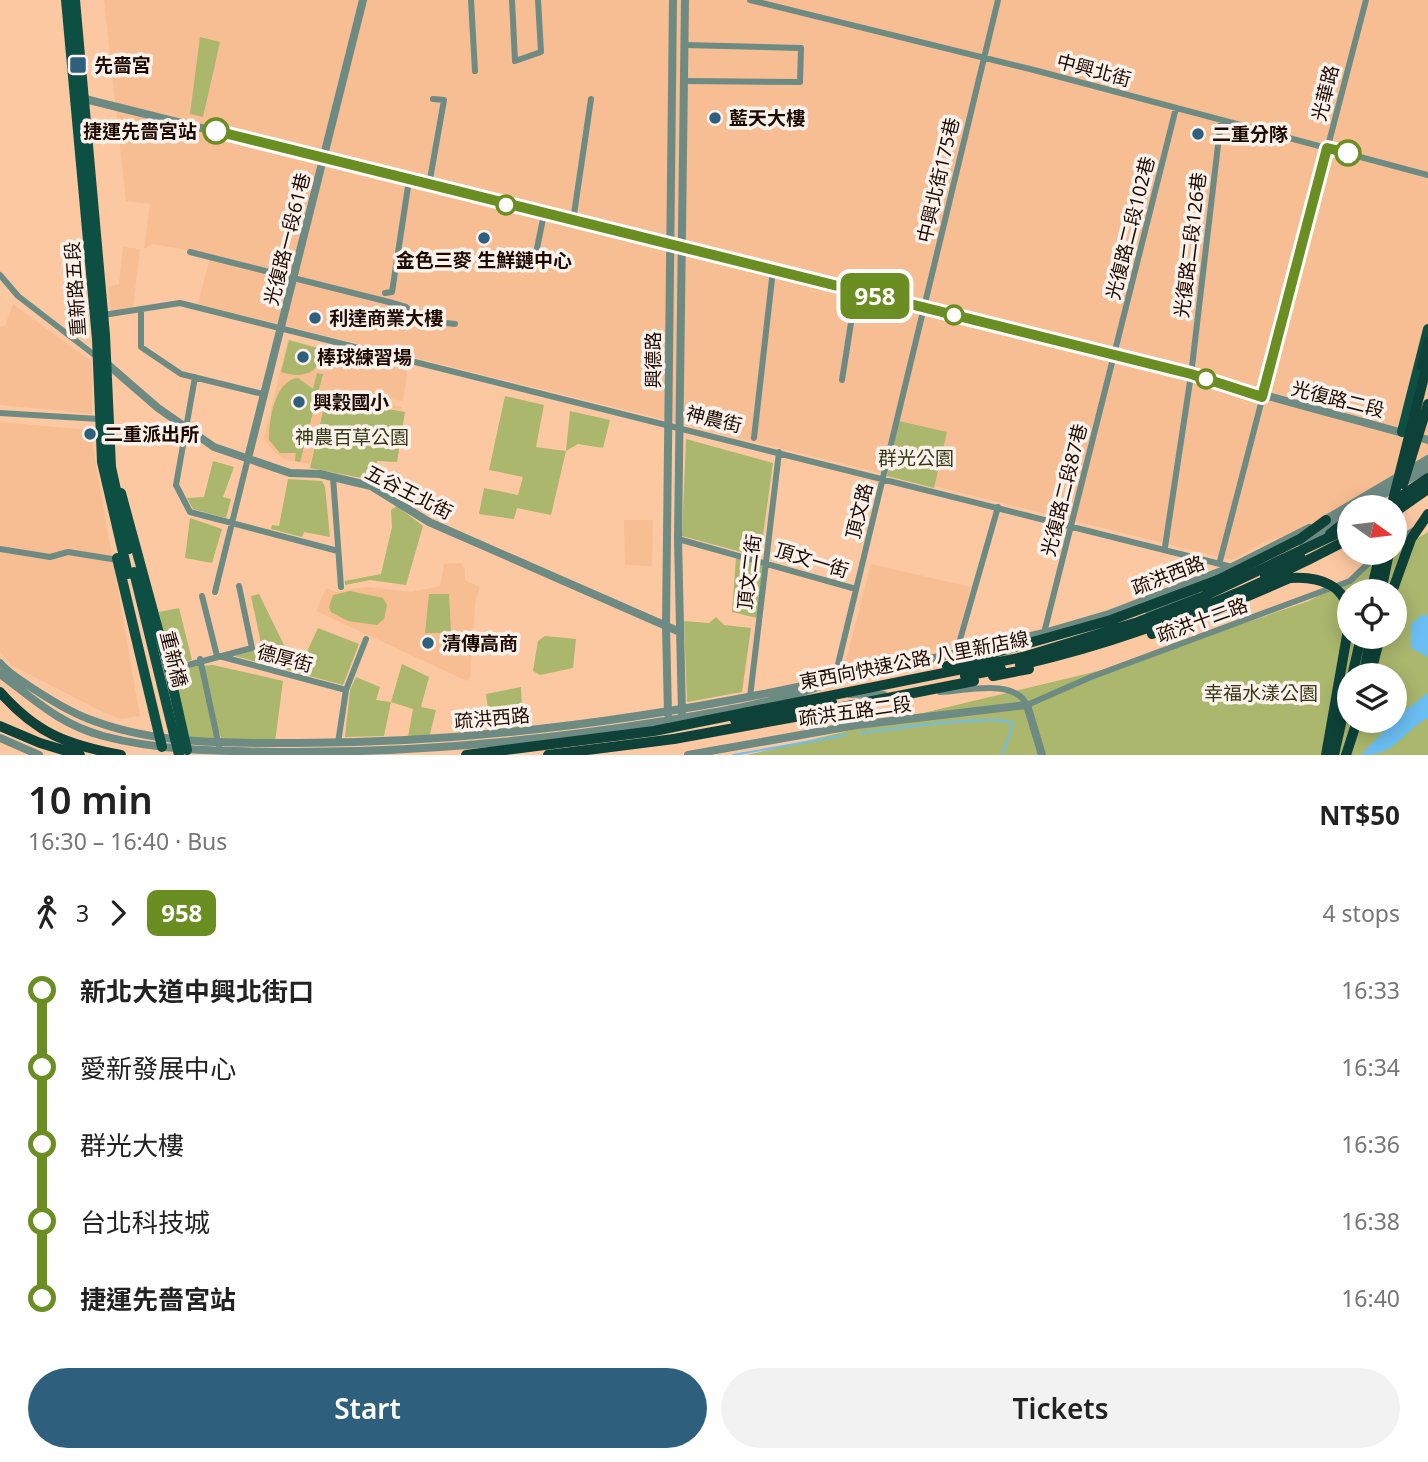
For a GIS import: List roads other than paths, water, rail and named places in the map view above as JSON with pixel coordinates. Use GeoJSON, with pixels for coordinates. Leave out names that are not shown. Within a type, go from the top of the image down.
{"type":"FeatureCollection","features":[{"type":"Feature","properties":{"kind":"highway"},"geometry":{"type":"LineString","coordinates":[[1399,495],[1404,437],[1428,342]]}},
{"type":"Feature","properties":{"kind":"highway"},"geometry":{"type":"LineString","coordinates":[[1400,485],[1428,361]]}},
{"type":"Feature","properties":{"kind":"highway"},"geometry":{"type":"LineString","coordinates":[[1400,485],[1428,385]]}},
{"type":"Feature","properties":{"kind":"highway"},"geometry":{"type":"LineString","coordinates":[[1396,495],[1428,404]]}},
{"type":"Feature","properties":{"kind":"highway"},"geometry":{"type":"LineString","coordinates":[[1403,495],[1428,478]]}},
{"type":"Feature","properties":{"kind":"highway"},"geometry":{"type":"LineString","coordinates":[[1407,504],[1428,489]]}},
{"type":"Feature","properties":{"kind":"highway"},"geometry":{"type":"LineString","coordinates":[[1397,579],[1411,539],[1428,514]]}},
{"type":"Feature","properties":{"kind":"highway"},"geometry":{"type":"LineString","coordinates":[[789,703],[1038,642],[1111,620],[1218,580],[1300,539],[1326,520]]}},
{"type":"Feature","properties":{"kind":"highway"},"geometry":{"type":"LineString","coordinates":[[1021,670],[1174,614],[1268,574],[1337,525]]}},
{"type":"Feature","properties":{"kind":"highway","name":"東西向快速公路 八里新店線"},"geometry":{"type":"LineString","coordinates":[[466,755],[596,741],[1002,662],[1097,635],[1221,590],[1337,534]]}},
{"type":"Feature","properties":{"kind":"highway","name":"東西向快速公路 八里新店線"},"geometry":{"type":"LineString","coordinates":[[548,755],[985,673],[1067,653],[1164,623],[1261,583],[1337,545]]}},
{"type":"Feature","properties":{"kind":"highway"},"geometry":{"type":"LineString","coordinates":[[591,748],[737,728],[1021,670],[1178,626],[1290,578],[1316,578],[1334,585],[1337,589]]}},
{"type":"Feature","properties":{"kind":"highway"},"geometry":{"type":"LineString","coordinates":[[1326,755],[1344,649]]}},
{"type":"Feature","properties":{"kind":"highway"},"geometry":{"type":"LineString","coordinates":[[0,692],[30,723],[62,746],[80,755]]}},
{"type":"Feature","properties":{"kind":"highway"},"geometry":{"type":"LineString","coordinates":[[0,728],[62,746],[121,755]]}},
{"type":"Feature","properties":{"kind":"highway"},"geometry":{"type":"LineString","coordinates":[[1334,755],[1339,733]]}},
{"type":"Feature","properties":{"kind":"highway"},"geometry":{"type":"LineString","coordinates":[[1346,755],[1352,733]]}},
{"type":"Feature","properties":{"kind":"main road","name":"重新路五段"},"geometry":{"type":"LineString","coordinates":[[66,0],[80,98],[103,315],[99,419],[105,478],[131,573]]}},
{"type":"Feature","properties":{"kind":"main road","name":"重新路五段"},"geometry":{"type":"LineString","coordinates":[[75,0],[80,98],[111,467],[131,573]]}},
{"type":"Feature","properties":{"kind":"main road"},"geometry":{"type":"LineString","coordinates":[[1402,432],[1428,328]]}},
{"type":"Feature","properties":{"kind":"main road"},"geometry":{"type":"LineString","coordinates":[[1426,439],[1428,418]]}},
{"type":"Feature","properties":{"kind":"main road"},"geometry":{"type":"LineString","coordinates":[[111,467],[126,508],[169,670],[184,748]]}},
{"type":"Feature","properties":{"kind":"main road"},"geometry":{"type":"LineString","coordinates":[[105,478],[108,516],[161,742]]}},
{"type":"Feature","properties":{"kind":"main road","name":"重新橋"},"geometry":{"type":"LineString","coordinates":[[131,573],[184,748]]}},
{"type":"Feature","properties":{"kind":"main road","name":"重新橋"},"geometry":{"type":"LineString","coordinates":[[131,573],[173,755]]}},
{"type":"Feature","properties":{"kind":"street","name":"光復路一段61巷"},"geometry":{"type":"LineString","coordinates":[[248,458],[363,0]]}},
{"type":"Feature","properties":{"kind":"street"},"geometry":{"type":"LineString","coordinates":[[471,0],[475,71]]}},
{"type":"Feature","properties":{"kind":"street"},"geometry":{"type":"LineString","coordinates":[[512,0],[515,61],[541,52],[538,0]]}},
{"type":"Feature","properties":{"kind":"street","name":"興德路"},"geometry":{"type":"LineString","coordinates":[[668,716],[666,626],[673,0]]}},
{"type":"Feature","properties":{"kind":"street","name":"興德路"},"geometry":{"type":"LineString","coordinates":[[682,714],[678,538],[685,0]]}},
{"type":"Feature","properties":{"kind":"street","name":"中興北街"},"geometry":{"type":"LineString","coordinates":[[751,0],[1428,175]]}},
{"type":"Feature","properties":{"kind":"street","name":"中興北街175巷"},"geometry":{"type":"LineString","coordinates":[[924,308],[998,0]]}},
{"type":"Feature","properties":{"kind":"street","name":"光華路"},"geometry":{"type":"LineString","coordinates":[[1220,561],[1366,0]]}},
{"type":"Feature","properties":{"kind":"street"},"geometry":{"type":"LineString","coordinates":[[684,81],[800,82],[801,48],[685,45]]}},
{"type":"Feature","properties":{"kind":"street","name":"光復路二段"},"geometry":{"type":"LineString","coordinates":[[80,98],[1191,374],[1262,397],[1426,439]]}},
{"type":"Feature","properties":{"kind":"street"},"geometry":{"type":"LineString","coordinates":[[429,185],[444,100],[433,99]]}},
{"type":"Feature","properties":{"kind":"street"},"geometry":{"type":"LineString","coordinates":[[573,222],[591,99]]}},
{"type":"Feature","properties":{"kind":"street","name":"光復路二段102巷"},"geometry":{"type":"LineString","coordinates":[[1115,355],[1175,108]]}},
{"type":"Feature","properties":{"kind":"street","name":"光復路二段126巷"},"geometry":{"type":"LineString","coordinates":[[1165,547],[1191,374],[1221,120]]}},
{"type":"Feature","properties":{"kind":"street"},"geometry":{"type":"LineString","coordinates":[[385,293],[392,292],[409,180]]}},
{"type":"Feature","properties":{"kind":"street"},"geometry":{"type":"LineString","coordinates":[[534,263],[544,214]]}},
{"type":"Feature","properties":{"kind":"street"},"geometry":{"type":"LineString","coordinates":[[190,252],[406,307],[421,320],[455,324]]}},
{"type":"Feature","properties":{"kind":"street"},"geometry":{"type":"LineString","coordinates":[[754,438],[773,271]]}},
{"type":"Feature","properties":{"kind":"street"},"geometry":{"type":"LineString","coordinates":[[0,275],[18,296],[102,360]]}},
{"type":"Feature","properties":{"kind":"street"},"geometry":{"type":"LineString","coordinates":[[842,380],[856,291]]}},
{"type":"Feature","properties":{"kind":"street","name":"神農街"},"geometry":{"type":"LineString","coordinates":[[103,315],[177,302],[1165,547],[1220,561],[1232,567]]}},
{"type":"Feature","properties":{"kind":"street","name":"頂文路"},"geometry":{"type":"LineString","coordinates":[[834,681],[924,308]]}},
{"type":"Feature","properties":{"kind":"street"},"geometry":{"type":"LineString","coordinates":[[141,309],[141,347],[181,374],[263,394]]}},
{"type":"Feature","properties":{"kind":"street","name":"光復路二段87巷"},"geometry":{"type":"LineString","coordinates":[[1044,633],[1115,355]]}},
{"type":"Feature","properties":{"kind":"street","name":"五谷王北街"},"geometry":{"type":"LineString","coordinates":[[102,360],[158,408],[211,446],[289,473],[333,477],[371,486],[429,522],[680,632]]}},
{"type":"Feature","properties":{"kind":"street"},"geometry":{"type":"LineString","coordinates":[[195,377],[176,485],[190,512],[338,551]]}},
{"type":"Feature","properties":{"kind":"street"},"geometry":{"type":"LineString","coordinates":[[0,413],[99,419]]}},
{"type":"Feature","properties":{"kind":"street","name":"頂文二街"},"geometry":{"type":"LineString","coordinates":[[750,697],[779,452]]}},
{"type":"Feature","properties":{"kind":"street"},"geometry":{"type":"LineString","coordinates":[[215,592],[248,458]]}},
{"type":"Feature","properties":{"kind":"street","name":"疏洪西路"},"geometry":{"type":"LineString","coordinates":[[161,742],[203,753],[220,747],[336,752],[545,738],[813,691],[834,681],[1044,633],[1159,596],[1232,567],[1326,520],[1428,459]]}},
{"type":"Feature","properties":{"kind":"street"},"geometry":{"type":"LineString","coordinates":[[1383,495],[1428,468]]}},
{"type":"Feature","properties":{"kind":"street"},"geometry":{"type":"LineString","coordinates":[[333,477],[341,587]]}},
{"type":"Feature","properties":{"kind":"street"},"geometry":{"type":"LineString","coordinates":[[956,655],[998,507]]}},
{"type":"Feature","properties":{"kind":"street"},"geometry":{"type":"LineString","coordinates":[[1407,534],[1428,520]]}},
{"type":"Feature","properties":{"kind":"street","name":"疏洪西路"},"geometry":{"type":"LineString","coordinates":[[956,655],[1045,643],[1170,604],[1255,568],[1337,524]]}},
{"type":"Feature","properties":{"kind":"street","name":"頂文一街"},"geometry":{"type":"LineString","coordinates":[[678,538],[856,589]]}},
{"type":"Feature","properties":{"kind":"street"},"geometry":{"type":"LineString","coordinates":[[0,549],[50,557],[68,552],[118,560]]}},
{"type":"Feature","properties":{"kind":"street","name":"疏洪十二路"},"geometry":{"type":"LineString","coordinates":[[1027,705],[1091,677],[1350,581],[1367,565]]}},
{"type":"Feature","properties":{"kind":"street"},"geometry":{"type":"LineString","coordinates":[[169,670],[200,659],[252,648],[239,586]]}},
{"type":"Feature","properties":{"kind":"street"},"geometry":{"type":"LineString","coordinates":[[202,596],[217,656]]}},
{"type":"Feature","properties":{"kind":"street"},"geometry":{"type":"LineString","coordinates":[[338,743],[346,690],[366,639]]}},
{"type":"Feature","properties":{"kind":"street","name":"德厚街"},"geometry":{"type":"LineString","coordinates":[[217,656],[346,690]]}},
{"type":"Feature","properties":{"kind":"street"},"geometry":{"type":"LineString","coordinates":[[200,659],[220,747]]}},
{"type":"Feature","properties":{"kind":"street"},"geometry":{"type":"LineString","coordinates":[[0,663],[44,696],[79,715],[161,742]]}},
{"type":"Feature","properties":{"kind":"street"},"geometry":{"type":"LineString","coordinates":[[0,674],[36,705],[69,723],[103,736],[161,742]]}},
{"type":"Feature","properties":{"kind":"street","name":"疏洪西路"},"geometry":{"type":"LineString","coordinates":[[682,714],[812,684],[824,685]]}},
{"type":"Feature","properties":{"kind":"street"},"geometry":{"type":"LineString","coordinates":[[824,685],[851,696],[1009,690],[1023,696],[1042,755]]}},
{"type":"Feature","properties":{"kind":"street","name":"疏洪五路二段"},"geometry":{"type":"LineString","coordinates":[[688,755],[857,725],[1027,705]]}},
{"type":"Feature","properties":{"kind":"street"},"geometry":{"type":"LineString","coordinates":[[0,728],[39,755]]}},
{"type":"Feature","properties":{"kind":"street"},"geometry":{"type":"LineString","coordinates":[[0,738],[25,747]]}},
{"type":"Feature","properties":{"kind":"street","name":"疏洪西路"},"geometry":{"type":"LineString","coordinates":[[184,748],[338,743],[406,748]]}},
{"type":"Feature","properties":{"kind":"water"},"geometry":{"type":"Polygon","coordinates":[[[1424,613],[1428,618],[1428,657],[1411,648],[1411,624],[1424,613]]]}},
{"type":"Feature","properties":{"kind":"water"},"geometry":{"type":"Polygon","coordinates":[[[1428,693],[1428,718],[1391,747],[1373,754],[1361,755],[1382,733],[1407,733],[1407,709],[1428,693]]]}},
{"type":"Feature","properties":{"kind":"waterway"},"geometry":{"type":"LineString","coordinates":[[861,733],[966,721],[1004,721],[1013,724],[1002,755]]}},
{"type":"Feature","properties":{"kind":"waterway"},"geometry":{"type":"LineString","coordinates":[[733,755],[846,735]]}},
{"type":"Feature","properties":{"kind":"place","name":"先嗇宮"},"geometry":{"type":"Point","coordinates":[78,65]}},
{"type":"Feature","properties":{"kind":"place","name":"藍天大樓"},"geometry":{"type":"Point","coordinates":[715,118]}},
{"type":"Feature","properties":{"kind":"place","name":"捷運先嗇宮站"},"geometry":{"type":"Point","coordinates":[216,131]}},
{"type":"Feature","properties":{"kind":"place","name":"二重分隊"},"geometry":{"type":"Point","coordinates":[1198,134]}},
{"type":"Feature","properties":{"kind":"place","name":"金色三麥 生鮮鏈中心"},"geometry":{"type":"Point","coordinates":[484,238]}},
{"type":"Feature","properties":{"kind":"place","name":"利達商業大樓"},"geometry":{"type":"Point","coordinates":[315,318]}},
{"type":"Feature","properties":{"kind":"place","name":"棒球練習場"},"geometry":{"type":"Point","coordinates":[303,357]}},
{"type":"Feature","properties":{"kind":"place","name":"興穀國小"},"geometry":{"type":"Point","coordinates":[299,402]}},
{"type":"Feature","properties":{"kind":"place","name":"二重派出所"},"geometry":{"type":"Point","coordinates":[90,434]}},
{"type":"Feature","properties":{"kind":"place","name":"清傳高商"},"geometry":{"type":"Point","coordinates":[428,643]}},
{"type":"Feature","properties":{"kind":"park label","name":"神農百草公園"},"geometry":{"type":"Point","coordinates":[352,437]}},
{"type":"Feature","properties":{"kind":"park label","name":"群光公園"},"geometry":{"type":"Point","coordinates":[916,458]}},
{"type":"Feature","properties":{"kind":"park label","name":"幸福水漾公園"},"geometry":{"type":"Point","coordinates":[1261,693]}}]}
